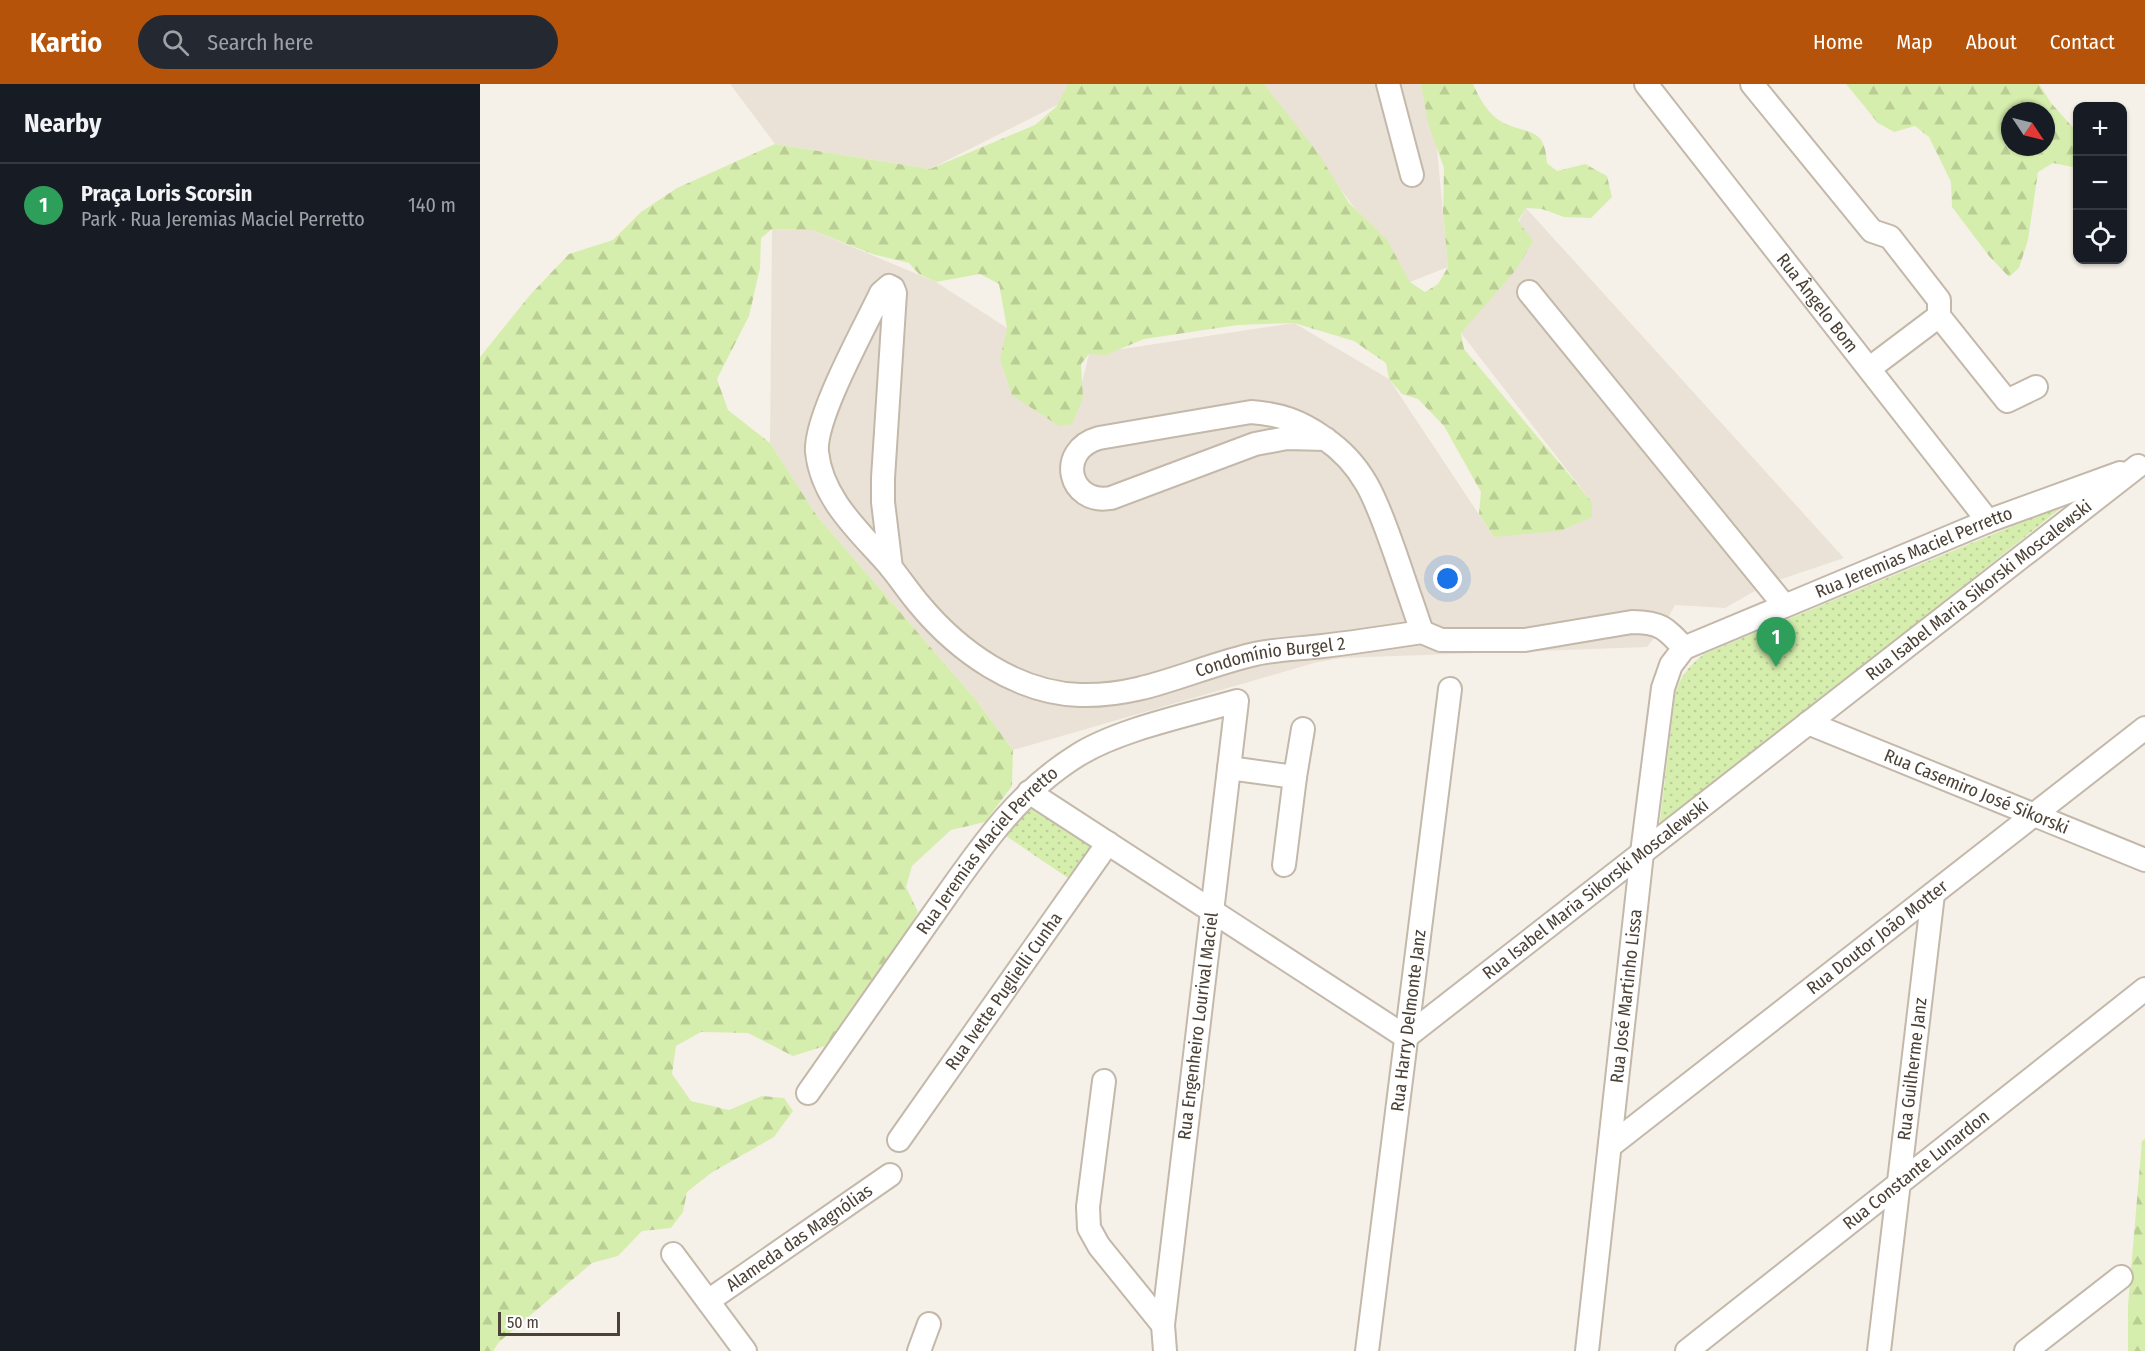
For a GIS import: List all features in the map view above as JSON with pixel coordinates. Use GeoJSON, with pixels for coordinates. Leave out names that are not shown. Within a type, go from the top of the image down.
{"type":"FeatureCollection","features":[{"type":"Feature","properties":{"kind":"street"},"geometry":{"type":"LineString","coordinates":[[1388,84],[1412,175]]}},
{"type":"Feature","properties":{"kind":"street","name":"Rua Ângelo Bom"},"geometry":{"type":"LineString","coordinates":[[1646,84],[1988,521]]}},
{"type":"Feature","properties":{"kind":"street"},"geometry":{"type":"LineString","coordinates":[[1752,84],[1872,231],[1890,237],[1939,300],[1939,316],[2007,401],[2036,387]]}},
{"type":"Feature","properties":{"kind":"street","name":"Condomínio Burgel 2"},"geometry":{"type":"LineString","coordinates":[[891,568],[883,502],[895,292],[889,286],[881,293],[842,372],[822,422],[817,451],[821,474],[838,508],[940,626],[965,650],[987,665],[1030,685],[1078,695],[1129,692],[1153,687],[1262,652],[1422,632],[1441,640],[1525,640],[1632,622],[1649,622],[1664,627],[1684,648]]}},
{"type":"Feature","properties":{"kind":"street"},"geometry":{"type":"LineString","coordinates":[[1529,292],[1784,605]]}},
{"type":"Feature","properties":{"kind":"street"},"geometry":{"type":"LineString","coordinates":[[1870,368],[1939,316]]}},
{"type":"Feature","properties":{"kind":"street"},"geometry":{"type":"LineString","coordinates":[[1326,439],[1287,438],[1255,444],[1111,498],[1100,500],[1087,495],[1077,487],[1072,476],[1072,460],[1078,450],[1088,441],[1231,415],[1271,413],[1291,418],[1306,425],[1338,447],[1361,473],[1373,494],[1422,632]]}},
{"type":"Feature","properties":{"kind":"street","name":"Rua Jeremias Maciel Perretto"},"geometry":{"type":"LineString","coordinates":[[1684,648],[1988,521],[2142,465]]}},
{"type":"Feature","properties":{"kind":"street","name":"Rua Isabel Maria Sikorski Moscalewski"},"geometry":{"type":"LineString","coordinates":[[1406,1037],[2142,465]]}},
{"type":"Feature","properties":{"kind":"street","name":"Rua José Martinho Lissa"},"geometry":{"type":"LineString","coordinates":[[1587,1351],[1642,853],[1665,676],[1684,648]]}},
{"type":"Feature","properties":{"kind":"street","name":"Rua Harry Delmonte Janz"},"geometry":{"type":"LineString","coordinates":[[1366,1351],[1450,689]]}},
{"type":"Feature","properties":{"kind":"street","name":"Rua Jeremias Maciel Perretto"},"geometry":{"type":"LineString","coordinates":[[808,1093],[980,848],[1029,792],[1080,754],[1152,726],[1237,701]]}},
{"type":"Feature","properties":{"kind":"street","name":"Rua Engenheiro Lourival Maciel"},"geometry":{"type":"LineString","coordinates":[[1165,1351],[1163,1325],[1237,701]]}},
{"type":"Feature","properties":{"kind":"street","name":"Rua Casemiro José Sikorski"},"geometry":{"type":"LineString","coordinates":[[1808,723],[2145,860]]}},
{"type":"Feature","properties":{"kind":"street","name":"Rua Doutor João Motter"},"geometry":{"type":"LineString","coordinates":[[1610,1146],[2145,728]]}},
{"type":"Feature","properties":{"kind":"street"},"geometry":{"type":"LineString","coordinates":[[1284,865],[1303,729]]}},
{"type":"Feature","properties":{"kind":"street"},"geometry":{"type":"LineString","coordinates":[[1229,768],[1295,777]]}},
{"type":"Feature","properties":{"kind":"street"},"geometry":{"type":"LineString","coordinates":[[1029,792],[1406,1037]]}},
{"type":"Feature","properties":{"kind":"street","name":"Rua Ivette Puglielli Cunha"},"geometry":{"type":"LineString","coordinates":[[899,1140],[1108,843]]}},
{"type":"Feature","properties":{"kind":"street","name":"Rua Guilherme Janz"},"geometry":{"type":"LineString","coordinates":[[1879,1351],[1933,894]]}},
{"type":"Feature","properties":{"kind":"street","name":"Rua Constante Lunardon"},"geometry":{"type":"LineString","coordinates":[[1687,1351],[2145,989]]}},
{"type":"Feature","properties":{"kind":"street"},"geometry":{"type":"LineString","coordinates":[[1104,1081],[1088,1207],[1089,1228],[1099,1246],[1163,1325]]}},
{"type":"Feature","properties":{"kind":"street","name":"Alameda das Magnólias"},"geometry":{"type":"LineString","coordinates":[[708,1301],[890,1175]]}},
{"type":"Feature","properties":{"kind":"street"},"geometry":{"type":"LineString","coordinates":[[672,1254],[745,1351]]}},
{"type":"Feature","properties":{"kind":"street"},"geometry":{"type":"LineString","coordinates":[[2026,1351],[2121,1277]]}},
{"type":"Feature","properties":{"kind":"street"},"geometry":{"type":"LineString","coordinates":[[919,1351],[929,1324]]}},
{"type":"Feature","properties":{"kind":"shaded area"},"geometry":{"type":"Polygon","coordinates":[[[730,84],[1099,84],[930,169],[775,144],[730,84]]]}},
{"type":"Feature","properties":{"kind":"shaded area"},"geometry":{"type":"Polygon","coordinates":[[[1262,84],[1431,84],[1448,267],[1410,282],[1262,84]]]}},
{"type":"Feature","properties":{"kind":"shaded area"},"geometry":{"type":"Polygon","coordinates":[[[1526,208],[1844,558],[1767,584],[1725,608],[1675,605],[1663,627],[1647,647],[1341,658],[1314,663],[1013,750],[976,700],[817,516],[770,443],[772,229],[812,230],[936,282],[1007,328],[1072,423],[1089,354],[1294,323],[1389,379],[1494,537],[1591,501],[1461,333],[1526,208]]]}},
{"type":"Feature","properties":{"kind":"green space"},"geometry":{"type":"Polygon","coordinates":[[[1068,84],[1264,84],[1318,153],[1349,203],[1387,240],[1410,282],[1425,292],[1438,284],[1448,267],[1443,212],[1444,168],[1428,123],[1421,84],[1473,84],[1492,115],[1502,122],[1538,137],[1542,142],[1547,163],[1557,171],[1585,164],[1607,176],[1612,197],[1591,218],[1564,217],[1542,209],[1526,208],[1518,221],[1533,241],[1515,271],[1461,333],[1464,349],[1592,502],[1592,517],[1560,531],[1494,537],[1479,514],[1481,492],[1444,426],[1418,399],[1402,394],[1389,379],[1386,363],[1354,341],[1294,323],[1238,325],[1144,339],[1106,355],[1089,354],[1081,364],[1083,398],[1072,424],[1059,426],[1012,395],[1000,359],[1007,328],[999,284],[980,274],[936,282],[919,274],[909,263],[872,254],[812,230],[772,229],[761,238],[760,268],[749,316],[717,379],[728,410],[770,443],[817,516],[976,700],[1013,750],[1012,786],[985,822],[951,830],[912,866],[906,887],[918,912],[888,964],[828,1045],[793,1056],[748,1033],[701,1032],[676,1046],[672,1074],[691,1101],[729,1110],[762,1096],[784,1098],[793,1111],[774,1137],[711,1173],[687,1192],[683,1212],[671,1228],[642,1231],[618,1256],[592,1263],[499,1342],[493,1351],[480,1351],[480,357],[530,295],[569,254],[613,240],[641,212],[677,188],[775,144],[930,169],[1035,125],[1057,106],[1068,84]]]}},
{"type":"Feature","properties":{"kind":"green space"},"geometry":{"type":"Polygon","coordinates":[[[1846,84],[2039,84],[2050,102],[2001,102],[2001,156],[2055,156],[2055,107],[2073,128],[2073,167],[2053,163],[2038,172],[2028,240],[2019,268],[2009,277],[1989,256],[1952,207],[1951,182],[1929,137],[1915,126],[1894,132],[1878,123],[1846,84]]]}},
{"type":"Feature","properties":{"kind":"green space"},"geometry":{"type":"Polygon","coordinates":[[[2066,504],[1659,829],[1675,696],[1685,672],[1704,654],[2066,504]]]}},
{"type":"Feature","properties":{"kind":"green space"},"geometry":{"type":"Polygon","coordinates":[[[1033,805],[1094,847],[1071,880],[1006,836],[1033,805]]]}},
{"type":"Feature","properties":{"kind":"green space"},"geometry":{"type":"Polygon","coordinates":[[[2145,1139],[2145,1351],[2128,1351],[2128,1305],[2142,1141],[2145,1139]]]}},
{"type":"Feature","properties":{"kind":"place","name":"Praça Loris Scorsin"},"geometry":{"type":"Point","coordinates":[1776,667]}}]}
